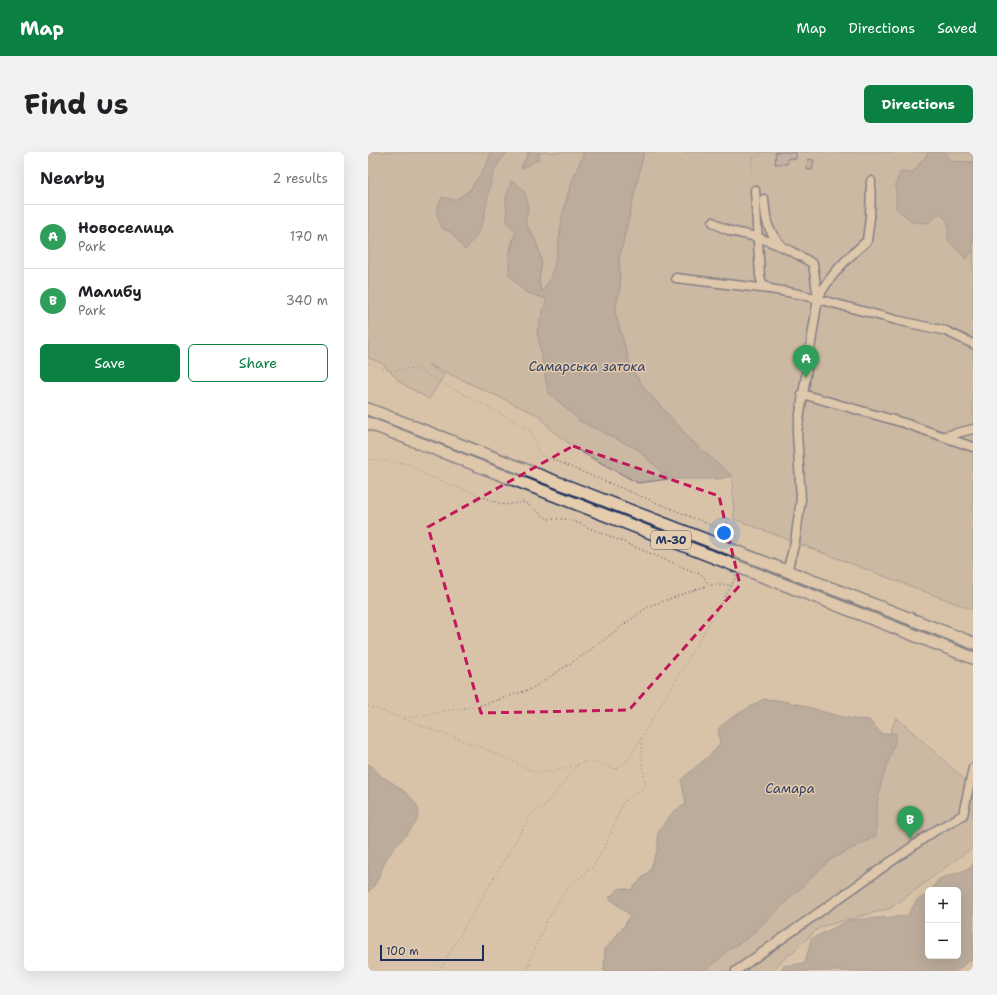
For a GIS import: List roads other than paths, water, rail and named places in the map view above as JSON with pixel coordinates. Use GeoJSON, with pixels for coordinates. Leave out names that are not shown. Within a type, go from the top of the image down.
{"type":"FeatureCollection","features":[{"type":"Feature","properties":{"kind":"highway","name":"М-30"},"geometry":{"type":"LineString","coordinates":[[368,409],[973,643]]}},
{"type":"Feature","properties":{"kind":"highway","name":"М-30"},"geometry":{"type":"LineString","coordinates":[[368,423],[973,658]]}},
{"type":"Feature","properties":{"kind":"lane"},"geometry":{"type":"LineString","coordinates":[[818,298],[828,280],[847,258],[867,241],[870,217],[871,181]]}},
{"type":"Feature","properties":{"kind":"lane"},"geometry":{"type":"LineString","coordinates":[[755,190],[760,276],[762,283],[770,289]]}},
{"type":"Feature","properties":{"kind":"lane"},"geometry":{"type":"LineString","coordinates":[[764,199],[766,224],[771,235],[782,246]]}},
{"type":"Feature","properties":{"kind":"lane"},"geometry":{"type":"LineString","coordinates":[[713,222],[722,229],[757,237],[782,246],[813,264],[818,298],[797,433],[801,499],[795,542],[787,571]]}},
{"type":"Feature","properties":{"kind":"lane"},"geometry":{"type":"LineString","coordinates":[[676,278],[770,289],[818,298],[896,320],[946,331],[973,344]]}},
{"type":"Feature","properties":{"kind":"lane"},"geometry":{"type":"LineString","coordinates":[[802,394],[943,436],[973,447]]}},
{"type":"Feature","properties":{"kind":"lane"},"geometry":{"type":"LineString","coordinates":[[943,436],[973,429]]}},
{"type":"Feature","properties":{"kind":"lane"},"geometry":{"type":"LineString","coordinates":[[736,971],[927,837],[963,814],[973,768]]}},
{"type":"Feature","properties":{"kind":"water"},"geometry":{"type":"Polygon","coordinates":[[[491,152],[508,152],[496,166],[490,184],[482,225],[476,237],[465,250],[452,233],[442,228],[436,212],[442,197],[455,200],[469,191],[487,164],[491,152]]]}},
{"type":"Feature","properties":{"kind":"water"},"geometry":{"type":"Polygon","coordinates":[[[529,152],[539,152],[539,159],[521,169],[529,152]]]}},
{"type":"Feature","properties":{"kind":"water","name":"Самарська затока"},"geometry":{"type":"Polygon","coordinates":[[[584,152],[644,152],[619,259],[620,287],[615,312],[631,368],[645,389],[695,444],[732,476],[719,479],[669,479],[637,449],[580,421],[548,392],[537,331],[547,299],[525,292],[509,275],[509,256],[516,232],[507,222],[506,199],[511,181],[521,188],[527,198],[528,210],[525,222],[539,249],[541,264],[539,284],[542,292],[552,273],[558,249],[563,212],[572,182],[584,152]]]}},
{"type":"Feature","properties":{"kind":"water"},"geometry":{"type":"Polygon","coordinates":[[[929,152],[945,152],[949,161],[973,162],[973,252],[971,252],[966,259],[948,240],[948,222],[940,213],[928,223],[912,222],[896,208],[896,182],[901,172],[912,173],[929,152]]]}},
{"type":"Feature","properties":{"kind":"water","name":"Самара"},"geometry":{"type":"Polygon","coordinates":[[[763,699],[790,702],[842,717],[869,720],[882,734],[896,733],[893,749],[878,797],[876,836],[830,860],[748,938],[731,948],[710,967],[709,971],[604,971],[605,950],[625,925],[630,915],[609,898],[620,888],[631,890],[650,870],[658,848],[658,832],[673,812],[686,804],[681,780],[711,754],[720,744],[718,729],[734,716],[763,699]]]}},
{"type":"Feature","properties":{"kind":"water"},"geometry":{"type":"Polygon","coordinates":[[[368,764],[408,795],[416,804],[419,812],[413,827],[389,855],[376,883],[368,892],[368,764]]]}},
{"type":"Feature","properties":{"kind":"water"},"geometry":{"type":"Polygon","coordinates":[[[973,863],[973,960],[967,962],[957,971],[782,971],[783,966],[805,963],[811,939],[850,920],[907,916],[917,900],[925,896],[925,959],[961,959],[961,887],[933,887],[939,879],[971,868],[973,863]]]}},
{"type":"Feature","properties":{"kind":"place","name":"Новоселица"},"geometry":{"type":"Point","coordinates":[806,378]}},
{"type":"Feature","properties":{"kind":"place","name":"Малибу"},"geometry":{"type":"Point","coordinates":[910,839]}}]}
